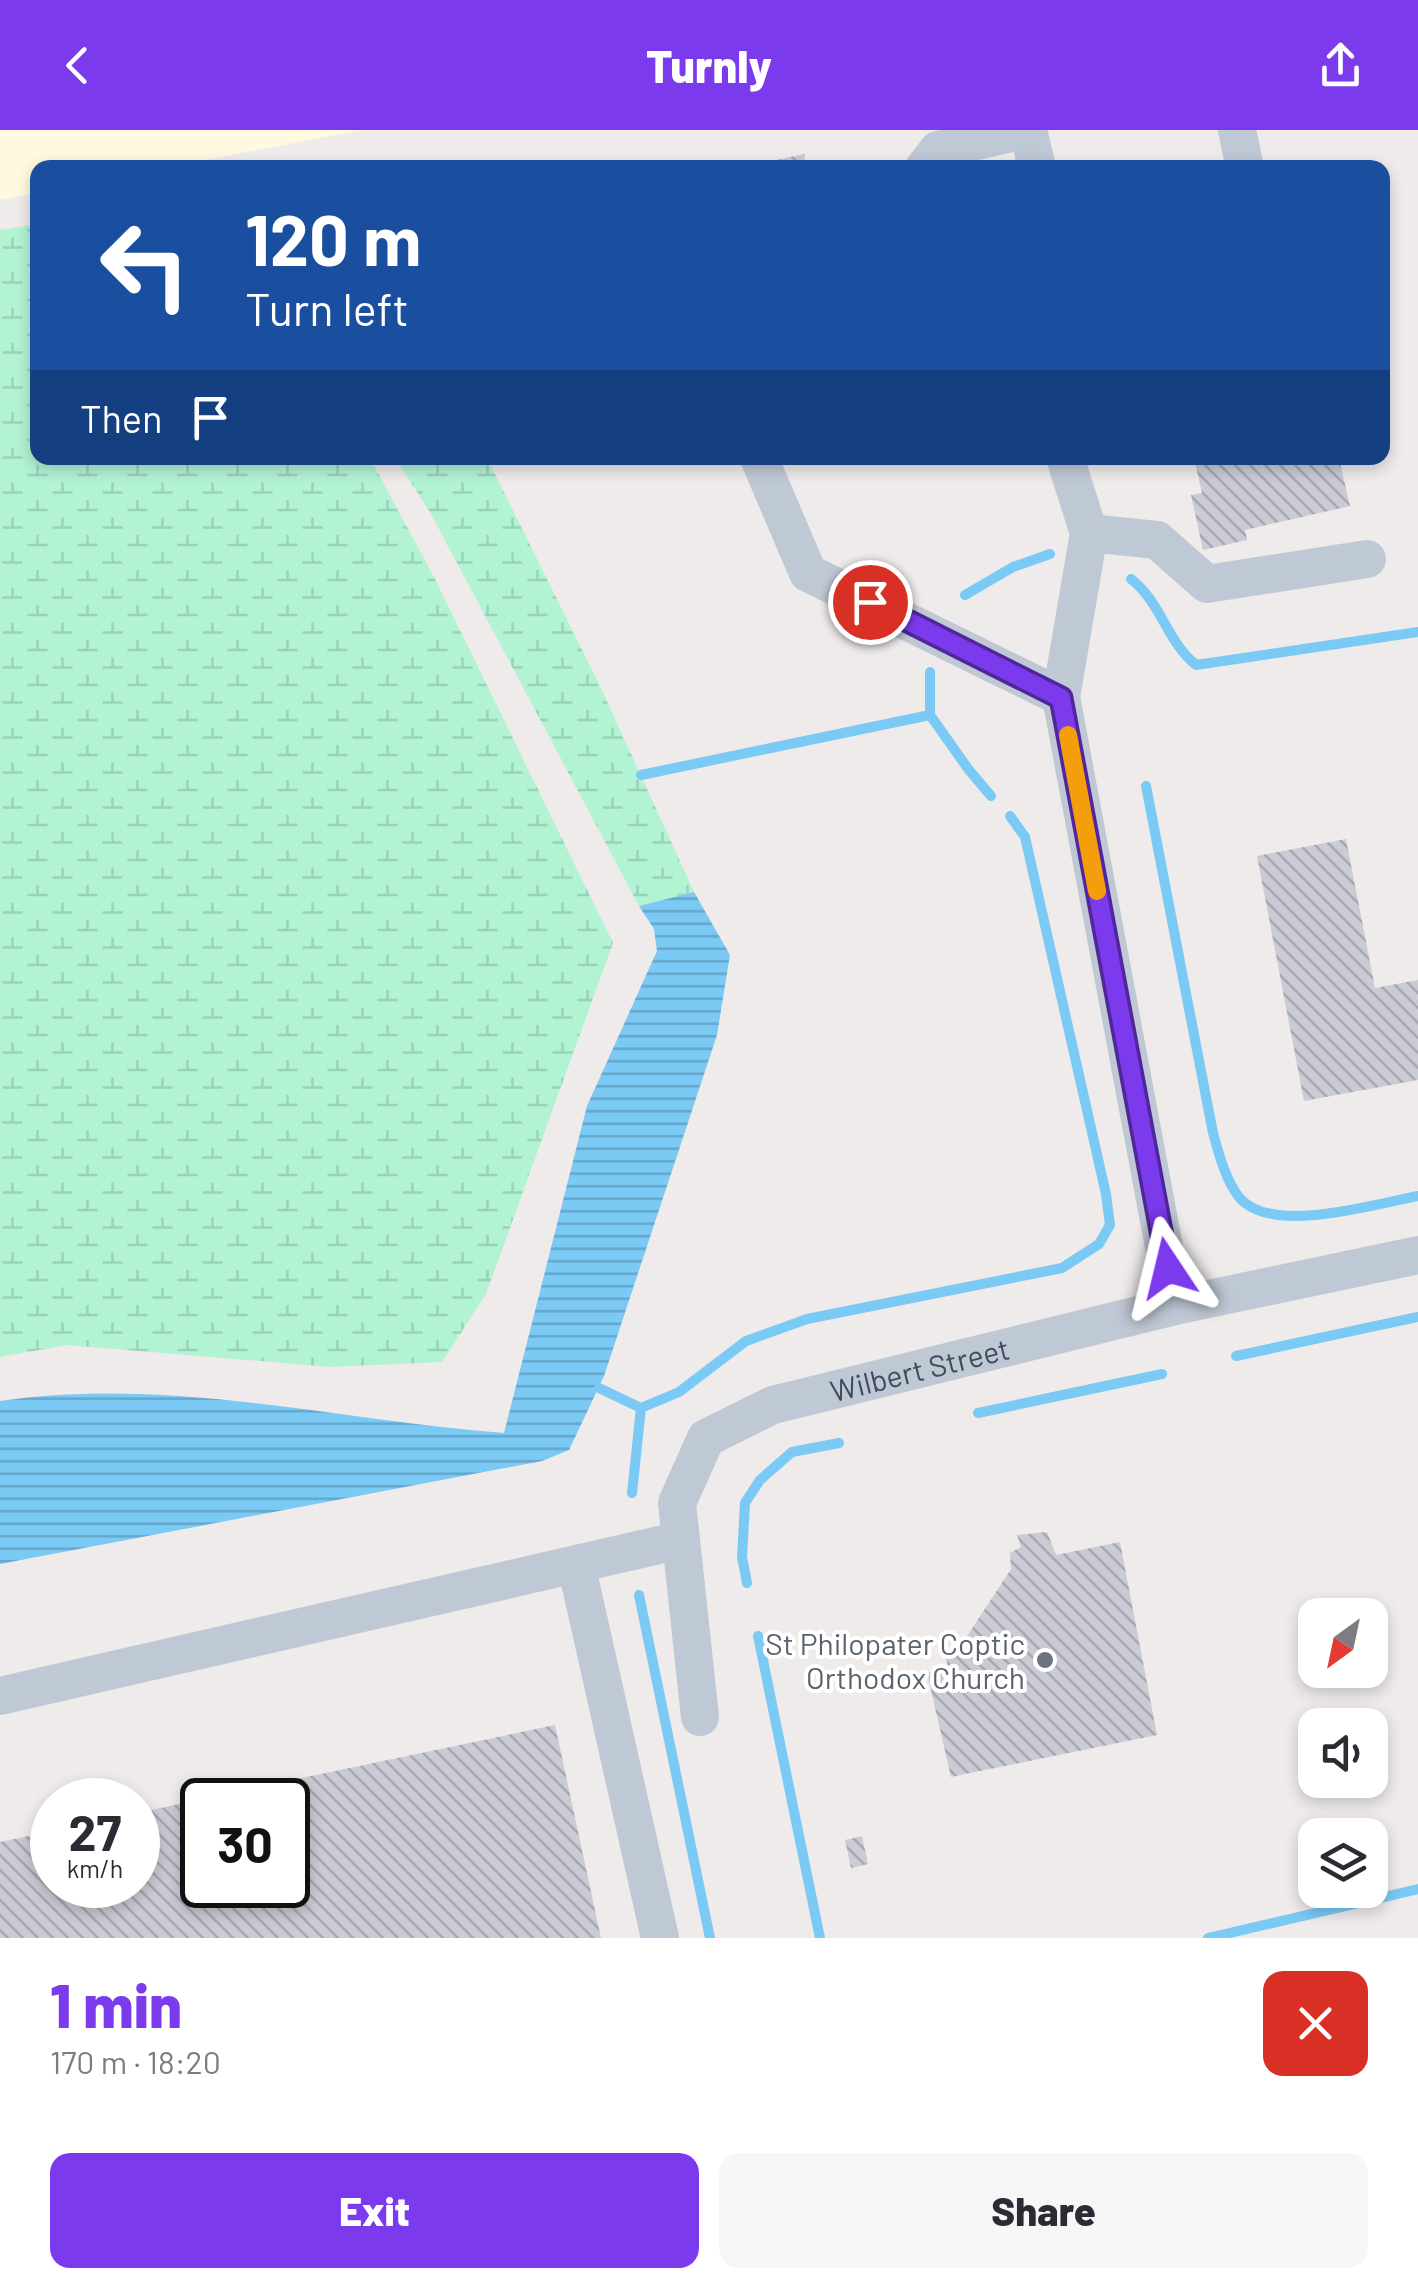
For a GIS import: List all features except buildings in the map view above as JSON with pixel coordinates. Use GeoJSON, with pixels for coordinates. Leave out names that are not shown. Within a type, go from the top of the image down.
{"type":"FeatureCollection","features":[{"type":"Feature","properties":{"kind":"street"},"geometry":{"type":"LineString","coordinates":[[941,160],[1026,130],[1035,160]]}},
{"type":"Feature","properties":{"kind":"street"},"geometry":{"type":"LineString","coordinates":[[1237,130],[1243,160]]}},
{"type":"Feature","properties":{"kind":"street"},"geometry":{"type":"LineString","coordinates":[[761,465],[808,572],[1061,698]]}},
{"type":"Feature","properties":{"kind":"street"},"geometry":{"type":"LineString","coordinates":[[1066,465],[1089,533],[1061,698],[1175,1306]]}},
{"type":"Feature","properties":{"kind":"street"},"geometry":{"type":"LineString","coordinates":[[1089,533],[1157,540],[1206,584],[1366,559]]}},
{"type":"Feature","properties":{"kind":"street","name":"Wilbert Street"},"geometry":{"type":"LineString","coordinates":[[700,1716],[677,1503],[706,1438],[773,1405],[1175,1306],[1418,1256]]}},
{"type":"Feature","properties":{"kind":"street"},"geometry":{"type":"LineString","coordinates":[[0,1696],[682,1540]]}},
{"type":"Feature","properties":{"kind":"street"},"geometry":{"type":"LineString","coordinates":[[576,1564],[660,1938]]}},
{"type":"Feature","properties":{"kind":"shaded area"},"geometry":{"type":"Polygon","coordinates":[[[0,130],[362,130],[206,160],[30,160],[30,194],[0,200],[0,130]]]}},
{"type":"Feature","properties":{"kind":"green space"},"geometry":{"type":"Polygon","coordinates":[[[30,225],[30,465],[374,465],[435,579],[613,943],[486,1294],[442,1362],[331,1367],[67,1345],[0,1357],[0,230],[30,225]]]}},
{"type":"Feature","properties":{"kind":"green space"},"geometry":{"type":"Polygon","coordinates":[[[400,465],[490,465],[600,686],[694,892],[639,906],[430,512],[400,465]]]}},
{"type":"Feature","properties":{"kind":"water"},"geometry":{"type":"Polygon","coordinates":[[[694,892],[730,955],[717,1035],[604,1376],[569,1450],[542,1461],[0,1564],[0,1401],[63,1395],[189,1397],[504,1433],[587,1106],[657,951],[654,929],[639,906],[694,892]]]}},
{"type":"Feature","properties":{"kind":"waterway"},"geometry":{"type":"LineString","coordinates":[[965,595],[1013,567],[1050,554]]}},
{"type":"Feature","properties":{"kind":"waterway"},"geometry":{"type":"LineString","coordinates":[[1131,579],[1150,599],[1178,645],[1196,665],[1418,632]]}},
{"type":"Feature","properties":{"kind":"waterway"},"geometry":{"type":"LineString","coordinates":[[930,672],[930,715],[991,796]]}},
{"type":"Feature","properties":{"kind":"waterway"},"geometry":{"type":"LineString","coordinates":[[641,775],[930,715]]}},
{"type":"Feature","properties":{"kind":"waterway"},"geometry":{"type":"LineString","coordinates":[[1146,786],[1213,1133],[1234,1190],[1254,1208],[1298,1216],[1418,1196]]}},
{"type":"Feature","properties":{"kind":"waterway"},"geometry":{"type":"LineString","coordinates":[[632,1493],[641,1408],[679,1392],[746,1341],[807,1319],[1062,1268],[1099,1244],[1110,1225],[1025,837],[1010,816]]}},
{"type":"Feature","properties":{"kind":"waterway"},"geometry":{"type":"LineString","coordinates":[[1236,1356],[1418,1317]]}},
{"type":"Feature","properties":{"kind":"waterway"},"geometry":{"type":"LineString","coordinates":[[978,1413],[1162,1374]]}},
{"type":"Feature","properties":{"kind":"waterway"},"geometry":{"type":"LineString","coordinates":[[599,1388],[641,1408]]}},
{"type":"Feature","properties":{"kind":"waterway"},"geometry":{"type":"LineString","coordinates":[[747,1583],[742,1557],[745,1503],[760,1480],[792,1452],[839,1443]]}},
{"type":"Feature","properties":{"kind":"waterway"},"geometry":{"type":"LineString","coordinates":[[639,1595],[710,1938]]}},
{"type":"Feature","properties":{"kind":"waterway"},"geometry":{"type":"LineString","coordinates":[[758,1636],[820,1938]]}},
{"type":"Feature","properties":{"kind":"waterway"},"geometry":{"type":"LineString","coordinates":[[1208,1938],[1418,1889]]}},
{"type":"Feature","properties":{"kind":"slow traffic"},"geometry":{"type":"LineString","coordinates":[[1068,735],[1097,891]]}},
{"type":"Feature","properties":{"kind":"place","name":"St Philopater Coptic Orthodox Church"},"geometry":{"type":"Point","coordinates":[1045,1660]}},
{"type":"Feature","properties":{"kind":"route"},"geometry":{"type":"LineString","coordinates":[[870,602],[1061,698],[1168,1268]]}}]}
